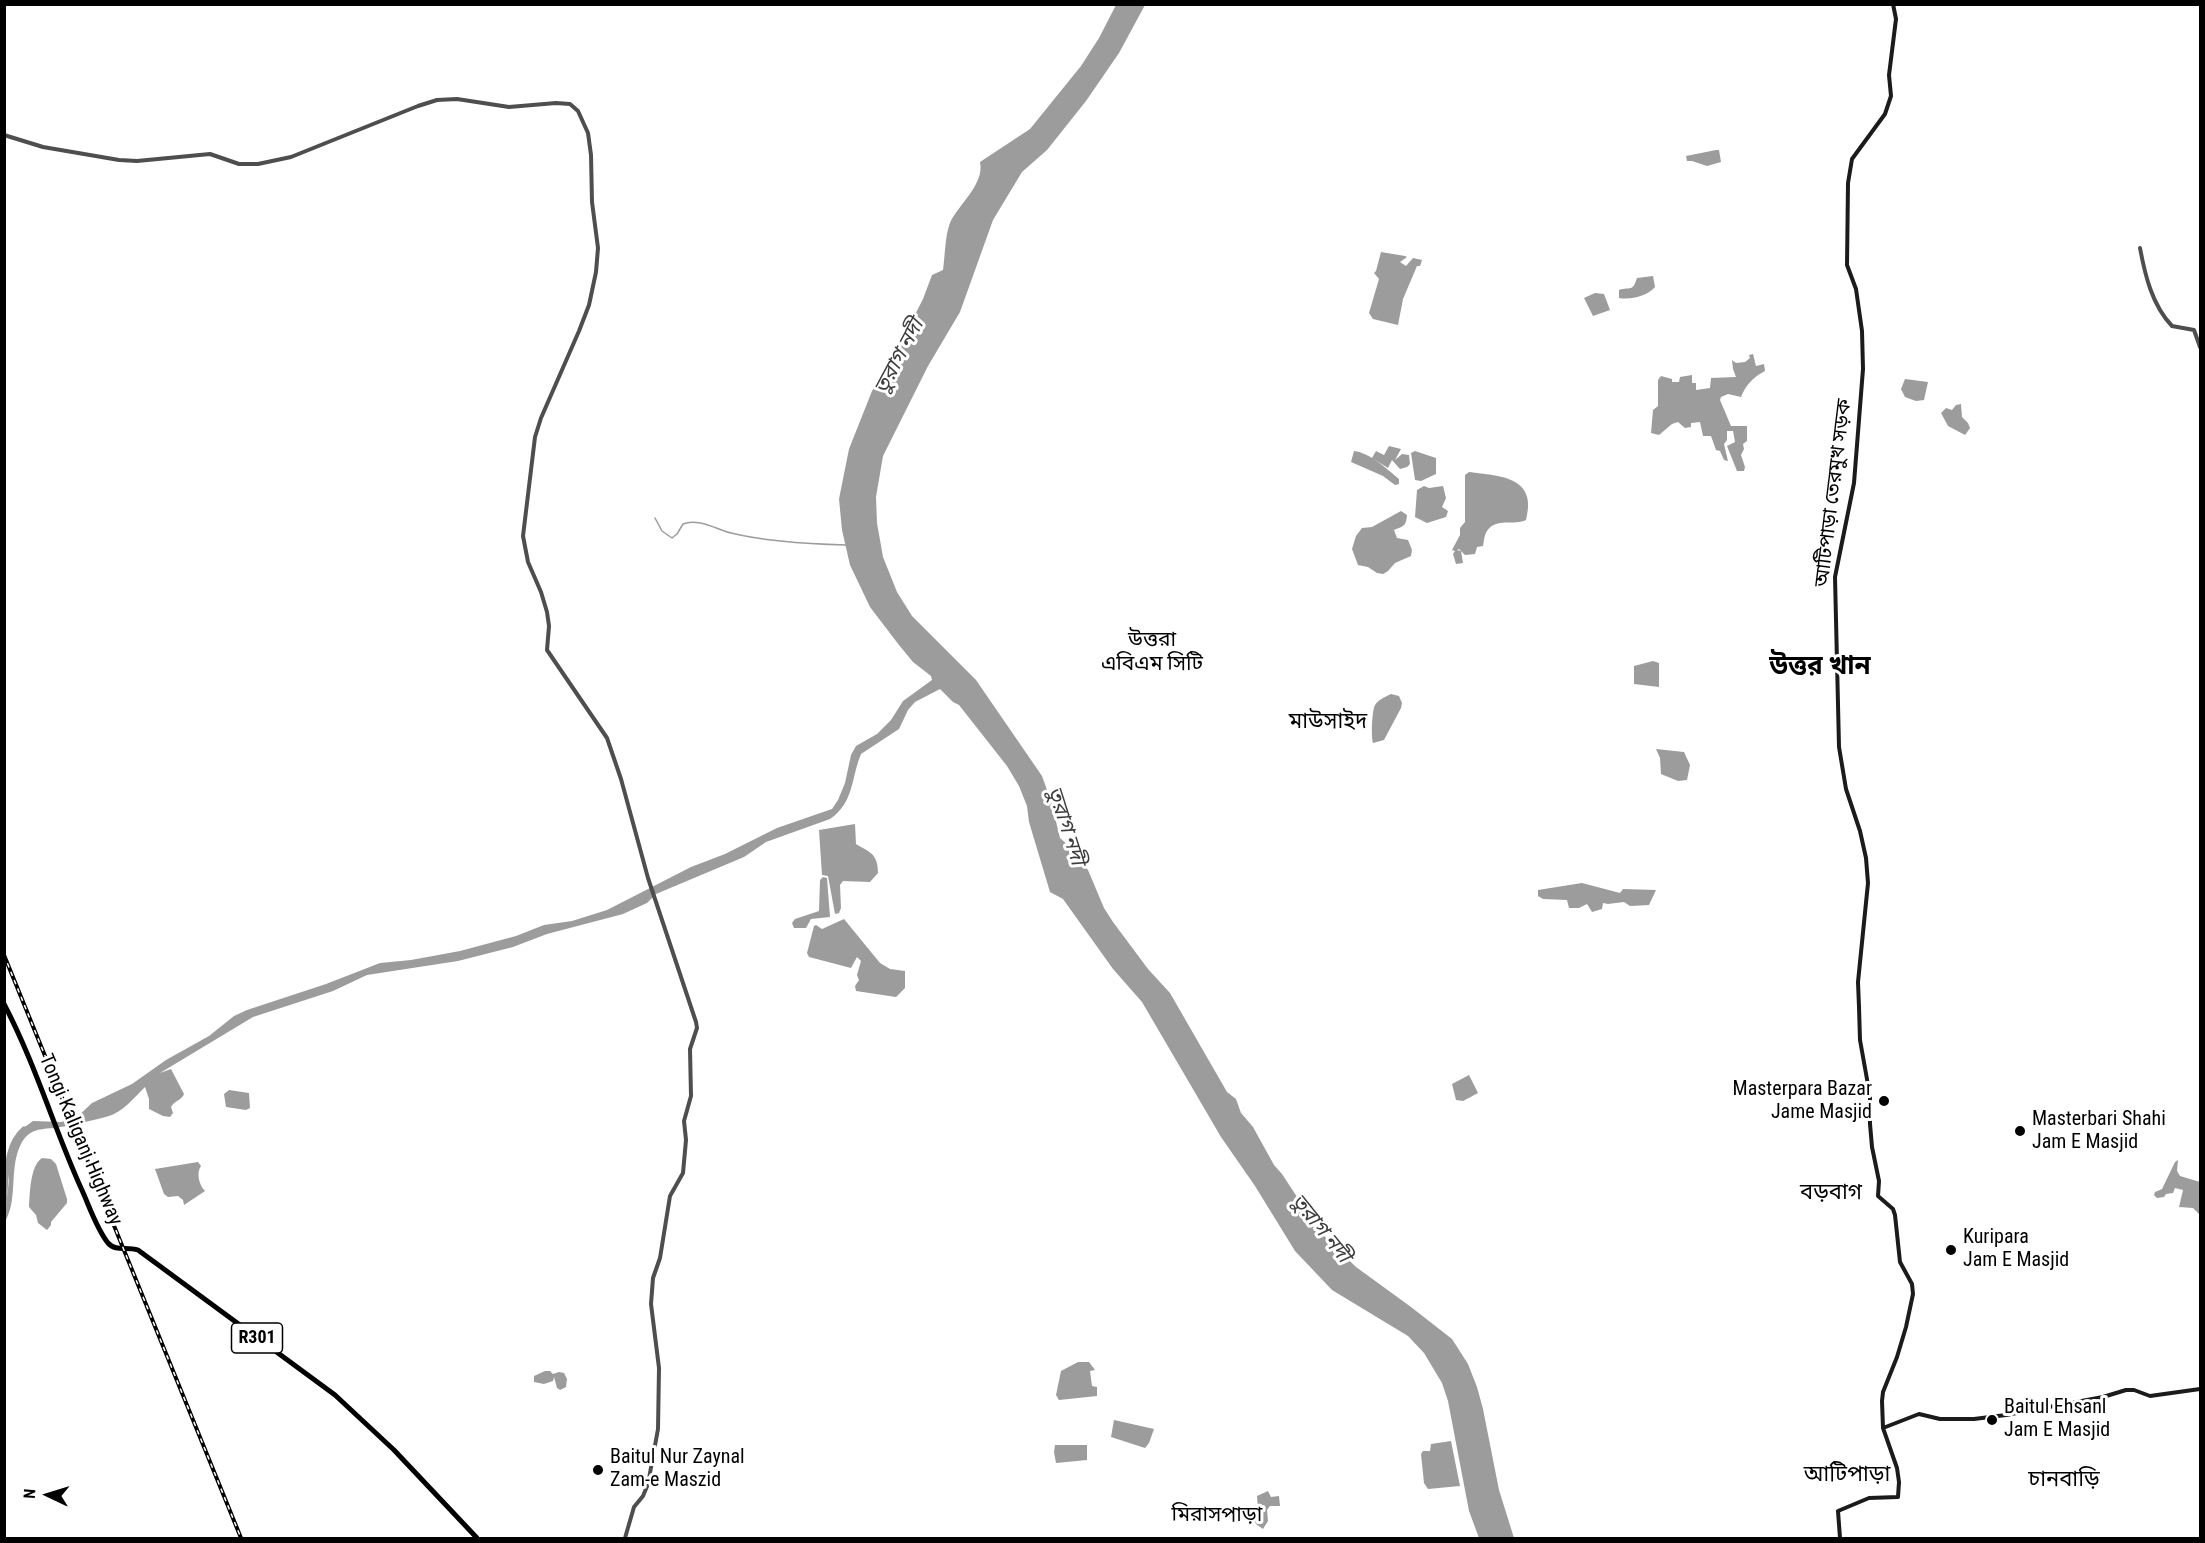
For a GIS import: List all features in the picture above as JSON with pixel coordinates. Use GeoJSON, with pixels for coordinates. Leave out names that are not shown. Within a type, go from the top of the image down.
{"type":"FeatureCollection","features":[{"type":"Feature","properties":{"kind":"main road","name":"আটিপাড়া তেরমুখ সড়ক"},"geometry":{"type":"LineString","coordinates":[[1840,1539],[1838,1510],[1869,1498],[1898,1497],[1897,1468],[1883,1428],[1883,1392],[1898,1357],[1913,1294],[1912,1284],[1900,1262],[1893,1209],[1878,1196],[1879,1181],[1872,1147],[1870,1096],[1860,1040],[1858,982],[1868,883],[1866,858],[1846,789],[1839,747],[1835,577],[1854,483],[1863,369],[1862,331],[1856,289],[1847,265],[1848,183],[1852,159],[1885,114],[1891,96],[1889,75],[1896,19],[1893,4]]}},
{"type":"Feature","properties":{"kind":"main road","name":"Tongi Kaliganj Highway"},"geometry":{"type":"LineString","coordinates":[[4,1004],[58,1135],[108,1243],[120,1249],[130,1247],[138,1250],[335,1395],[394,1450],[477,1539]]}},
{"type":"Feature","properties":{"kind":"main road"},"geometry":{"type":"LineString","coordinates":[[1883,1428],[1918,1414],[1940,1419],[1974,1419],[2103,1397],[2126,1390],[2134,1390],[2150,1396],[2200,1389]]}},
{"type":"Feature","properties":{"kind":"street"},"geometry":{"type":"LineString","coordinates":[[4,135],[43,147],[119,160],[147,160],[210,154],[242,164],[269,162],[291,157],[418,106],[437,100],[457,99],[509,107],[570,104],[578,111],[588,133],[592,202],[598,248],[596,272],[589,305],[535,437],[523,536],[528,562],[547,612],[549,626],[547,651],[607,738],[621,779],[648,878],[697,1028],[690,1049],[691,1096],[684,1121],[686,1150],[683,1173],[670,1196],[660,1258],[653,1278],[651,1304],[659,1368],[658,1430],[648,1484],[643,1496],[634,1506],[625,1539]]}},
{"type":"Feature","properties":{"kind":"street"},"geometry":{"type":"LineString","coordinates":[[2140,248],[2149,287],[2165,316],[2172,326],[2194,330],[2200,347]]}},
{"type":"Feature","properties":{"kind":"water","name":"তুরাগ নদী"},"geometry":{"type":"Polygon","coordinates":[[[1116,5],[1145,5],[1119,53],[1086,101],[1047,150],[1022,172],[993,220],[960,312],[928,366],[883,456],[876,497],[877,523],[883,557],[897,592],[912,616],[976,680],[1042,776],[1060,838],[1088,870],[1104,908],[1113,922],[1148,969],[1170,993],[1227,1092],[1236,1099],[1241,1113],[1253,1127],[1274,1165],[1320,1232],[1356,1267],[1452,1339],[1468,1364],[1477,1387],[1499,1490],[1514,1538],[1479,1538],[1469,1511],[1448,1401],[1442,1383],[1424,1353],[1408,1336],[1332,1290],[1295,1251],[1255,1186],[1221,1137],[1142,1002],[1113,969],[1063,899],[1050,892],[1029,822],[1027,806],[1007,766],[959,705],[940,689],[915,702],[908,710],[899,729],[861,754],[848,798],[838,813],[830,819],[766,842],[744,857],[656,894],[647,903],[623,914],[458,961],[367,975],[333,991],[253,1017],[160,1073],[171,1069],[184,1094],[171,1107],[173,1113],[170,1117],[149,1109],[145,1087],[114,1114],[31,1133],[24,1139],[17,1153],[12,1202],[6,1220],[8,1165],[13,1143],[22,1129],[33,1121],[61,1122],[76,1118],[92,1103],[132,1084],[166,1060],[209,1036],[234,1016],[380,963],[460,951],[516,936],[544,925],[572,921],[607,910],[691,867],[725,854],[777,828],[832,809],[845,783],[851,755],[856,746],[877,734],[891,720],[903,701],[932,680],[931,676],[913,662],[870,607],[850,565],[842,530],[839,499],[849,449],[872,391],[897,350],[923,299],[932,275],[943,270],[948,228],[979,178],[980,162],[1030,129],[1081,66],[1116,5]]]}},
{"type":"Feature","properties":{"kind":"water"},"geometry":{"type":"Polygon","coordinates":[[[1719,150],[1721,162],[1707,166],[1687,161],[1686,156],[1719,150]]]}},
{"type":"Feature","properties":{"kind":"water"},"geometry":{"type":"Polygon","coordinates":[[[1381,252],[1407,257],[1400,262],[1406,266],[1413,258],[1422,260],[1420,266],[1417,266],[1403,299],[1398,325],[1373,319],[1369,313],[1379,279],[1374,273],[1381,252]]]}},
{"type":"Feature","properties":{"kind":"water"},"geometry":{"type":"Polygon","coordinates":[[[1653,276],[1655,287],[1648,293],[1634,298],[1619,298],[1619,290],[1631,288],[1637,278],[1653,276]]]}},
{"type":"Feature","properties":{"kind":"water"},"geometry":{"type":"Polygon","coordinates":[[[1595,293],[1604,294],[1610,310],[1593,316],[1584,298],[1595,293]]]}},
{"type":"Feature","properties":{"kind":"water"},"geometry":{"type":"Polygon","coordinates":[[[1753,354],[1756,366],[1764,364],[1765,371],[1750,382],[1741,397],[1728,394],[1720,400],[1731,426],[1747,426],[1747,441],[1743,444],[1744,449],[1741,455],[1744,471],[1737,471],[1727,446],[1735,442],[1733,431],[1727,431],[1727,440],[1724,444],[1728,461],[1724,460],[1720,451],[1716,450],[1711,436],[1703,436],[1700,422],[1691,423],[1691,427],[1685,428],[1678,422],[1659,435],[1651,433],[1653,410],[1658,406],[1658,380],[1661,376],[1672,379],[1672,382],[1679,382],[1680,377],[1692,375],[1692,383],[1696,383],[1696,390],[1710,388],[1711,378],[1736,377],[1732,360],[1736,363],[1745,362],[1750,358],[1749,355],[1753,354]]]}},
{"type":"Feature","properties":{"kind":"water"},"geometry":{"type":"Polygon","coordinates":[[[1905,379],[1928,382],[1924,400],[1916,401],[1905,397],[1901,389],[1905,379]]]}},
{"type":"Feature","properties":{"kind":"water"},"geometry":{"type":"Polygon","coordinates":[[[1961,404],[1962,417],[1970,428],[1965,435],[1948,426],[1941,413],[1946,408],[1952,410],[1956,405],[1961,404]]]}},
{"type":"Feature","properties":{"kind":"water"},"geometry":{"type":"Polygon","coordinates":[[[1389,446],[1401,449],[1395,460],[1402,454],[1409,455],[1410,464],[1407,467],[1400,469],[1392,460],[1388,468],[1372,458],[1376,451],[1384,455],[1389,446]]]}},
{"type":"Feature","properties":{"kind":"water"},"geometry":{"type":"Polygon","coordinates":[[[1354,451],[1378,462],[1399,479],[1399,484],[1395,485],[1383,476],[1351,462],[1354,451]]]}},
{"type":"Feature","properties":{"kind":"water"},"geometry":{"type":"Polygon","coordinates":[[[1415,451],[1436,458],[1436,474],[1421,481],[1415,480],[1411,453],[1415,451]]]}},
{"type":"Feature","properties":{"kind":"water"},"geometry":{"type":"Polygon","coordinates":[[[1469,472],[1503,477],[1521,487],[1526,494],[1528,505],[1526,520],[1495,524],[1487,531],[1483,546],[1477,547],[1475,554],[1465,555],[1461,551],[1463,563],[1456,564],[1453,554],[1455,551],[1452,550],[1460,535],[1460,528],[1465,522],[1465,475],[1469,472]]]}},
{"type":"Feature","properties":{"kind":"water"},"geometry":{"type":"Polygon","coordinates":[[[1424,486],[1429,488],[1443,486],[1446,498],[1442,507],[1448,511],[1446,517],[1427,523],[1415,517],[1417,490],[1424,486]]]}},
{"type":"Feature","properties":{"kind":"water"},"geometry":{"type":"Polygon","coordinates":[[[1401,511],[1407,515],[1406,522],[1404,526],[1394,530],[1397,538],[1408,540],[1412,550],[1411,556],[1395,563],[1383,574],[1358,565],[1352,549],[1356,536],[1362,528],[1372,527],[1401,511]]]}},
{"type":"Feature","properties":{"kind":"water"},"geometry":{"type":"Polygon","coordinates":[[[1653,661],[1659,663],[1659,687],[1634,684],[1634,666],[1653,661]]]}},
{"type":"Feature","properties":{"kind":"water"},"geometry":{"type":"Polygon","coordinates":[[[1391,694],[1399,696],[1402,703],[1401,708],[1384,740],[1373,743],[1372,723],[1375,705],[1382,698],[1391,694]]]}},
{"type":"Feature","properties":{"kind":"water"},"geometry":{"type":"Polygon","coordinates":[[[1656,749],[1684,752],[1690,765],[1687,780],[1678,781],[1661,774],[1660,758],[1656,749]]]}},
{"type":"Feature","properties":{"kind":"water"},"geometry":{"type":"Polygon","coordinates":[[[855,824],[856,844],[869,851],[874,857],[878,873],[870,882],[843,881],[840,885],[841,908],[839,913],[835,914],[828,876],[822,875],[819,830],[855,824]]]}},
{"type":"Feature","properties":{"kind":"water"},"geometry":{"type":"Polygon","coordinates":[[[823,877],[827,878],[830,917],[811,919],[806,928],[794,928],[792,923],[795,919],[819,911],[820,880],[823,877]]]}},
{"type":"Feature","properties":{"kind":"water"},"geometry":{"type":"Polygon","coordinates":[[[1582,883],[1620,893],[1623,889],[1656,890],[1649,905],[1630,906],[1624,902],[1603,903],[1602,909],[1592,912],[1587,904],[1579,908],[1569,908],[1567,900],[1543,899],[1538,896],[1538,890],[1582,883]]]}},
{"type":"Feature","properties":{"kind":"water"},"geometry":{"type":"Polygon","coordinates":[[[844,919],[880,963],[890,969],[905,971],[905,988],[896,997],[856,991],[855,986],[859,980],[857,975],[861,961],[857,957],[851,968],[809,957],[807,953],[814,926],[822,929],[844,919]]]}},
{"type":"Feature","properties":{"kind":"water"},"geometry":{"type":"Polygon","coordinates":[[[1469,1075],[1478,1093],[1463,1101],[1456,1100],[1452,1084],[1469,1075]]]}},
{"type":"Feature","properties":{"kind":"water"},"geometry":{"type":"Polygon","coordinates":[[[229,1090],[249,1093],[250,1108],[246,1110],[226,1107],[224,1094],[229,1090]]]}},
{"type":"Feature","properties":{"kind":"water"},"geometry":{"type":"Polygon","coordinates":[[[42,1158],[51,1159],[56,1164],[67,1199],[67,1203],[47,1230],[38,1223],[36,1215],[29,1207],[33,1173],[42,1158]]]}},
{"type":"Feature","properties":{"kind":"water"},"geometry":{"type":"Polygon","coordinates":[[[2178,1160],[2177,1171],[2180,1176],[2200,1182],[2200,1215],[2193,1208],[2179,1207],[2183,1190],[2175,1188],[2173,1193],[2166,1194],[2164,1197],[2157,1198],[2154,1195],[2162,1189],[2178,1160]]]}},
{"type":"Feature","properties":{"kind":"water"},"geometry":{"type":"Polygon","coordinates":[[[198,1162],[201,1166],[199,1179],[205,1191],[184,1205],[183,1200],[178,1196],[168,1197],[164,1194],[155,1169],[198,1162]]]}},
{"type":"Feature","properties":{"kind":"water"},"geometry":{"type":"Polygon","coordinates":[[[1078,1362],[1089,1362],[1095,1370],[1090,1371],[1092,1386],[1097,1387],[1097,1396],[1059,1400],[1056,1395],[1061,1371],[1078,1362]]]}},
{"type":"Feature","properties":{"kind":"water"},"geometry":{"type":"Polygon","coordinates":[[[545,1371],[553,1374],[564,1373],[567,1379],[566,1387],[560,1390],[557,1388],[554,1377],[553,1381],[544,1384],[534,1382],[534,1376],[545,1371]]]}},
{"type":"Feature","properties":{"kind":"water"},"geometry":{"type":"Polygon","coordinates":[[[1114,1420],[1154,1429],[1149,1443],[1145,1448],[1111,1437],[1114,1420]]]}},
{"type":"Feature","properties":{"kind":"water"},"geometry":{"type":"Polygon","coordinates":[[[1451,1441],[1460,1486],[1428,1489],[1424,1483],[1421,1454],[1423,1451],[1430,1451],[1431,1444],[1451,1441]]]}},
{"type":"Feature","properties":{"kind":"water"},"geometry":{"type":"Polygon","coordinates":[[[1055,1445],[1087,1445],[1087,1460],[1056,1463],[1055,1445]]]}},
{"type":"Feature","properties":{"kind":"water"},"geometry":{"type":"Polygon","coordinates":[[[1268,1491],[1271,1497],[1279,1496],[1280,1506],[1270,1506],[1267,1510],[1268,1521],[1263,1529],[1256,1524],[1251,1512],[1258,1509],[1257,1496],[1268,1491]]]}},
{"type":"Feature","properties":{"kind":"waterway"},"geometry":{"type":"LineString","coordinates":[[655,518],[662,531],[672,538],[683,524],[695,522],[759,539],[846,545]]}},
{"type":"Feature","properties":{"kind":"waterway"},"geometry":{"type":"LineString","coordinates":[[4,1204],[10,1154],[13,1144],[24,1129]]}},
{"type":"Feature","properties":{"kind":"railway"},"geometry":{"type":"LineString","coordinates":[[4,955],[241,1538]]}},
{"type":"Feature","properties":{"kind":"place","name":"Masterpara Bazar Jame Masjid"},"geometry":{"type":"Point","coordinates":[1884,1101]}},
{"type":"Feature","properties":{"kind":"place","name":"Masterbari Shahi Jam E Masjid"},"geometry":{"type":"Point","coordinates":[2020,1131]}},
{"type":"Feature","properties":{"kind":"place","name":"Kuripara Jam E Masjid"},"geometry":{"type":"Point","coordinates":[1951,1250]}},
{"type":"Feature","properties":{"kind":"place","name":"Baitul Ehsanl Jam E Masjid"},"geometry":{"type":"Point","coordinates":[1992,1420]}},
{"type":"Feature","properties":{"kind":"place","name":"Baitul Nur Zaynal Zam-e Maszid"},"geometry":{"type":"Point","coordinates":[598,1470]}},
{"type":"Feature","properties":{"kind":"district","name":"উত্তরা এবিএম সিটি"},"geometry":{"type":"Point","coordinates":[1152,653]}},
{"type":"Feature","properties":{"kind":"district","name":"উত্তর খান"},"geometry":{"type":"Point","coordinates":[1820,667]}},
{"type":"Feature","properties":{"kind":"district","name":"মাউসাইদ"},"geometry":{"type":"Point","coordinates":[1328,722]}},
{"type":"Feature","properties":{"kind":"district","name":"বড়বাগ"},"geometry":{"type":"Point","coordinates":[1831,1193]}},
{"type":"Feature","properties":{"kind":"district","name":"আটিপাড়া"},"geometry":{"type":"Point","coordinates":[1847,1475]}},
{"type":"Feature","properties":{"kind":"district","name":"চানবাড়ি"},"geometry":{"type":"Point","coordinates":[2064,1480]}},
{"type":"Feature","properties":{"kind":"district","name":"মিরাসপাড়া"},"geometry":{"type":"Point","coordinates":[1217,1516]}}]}
